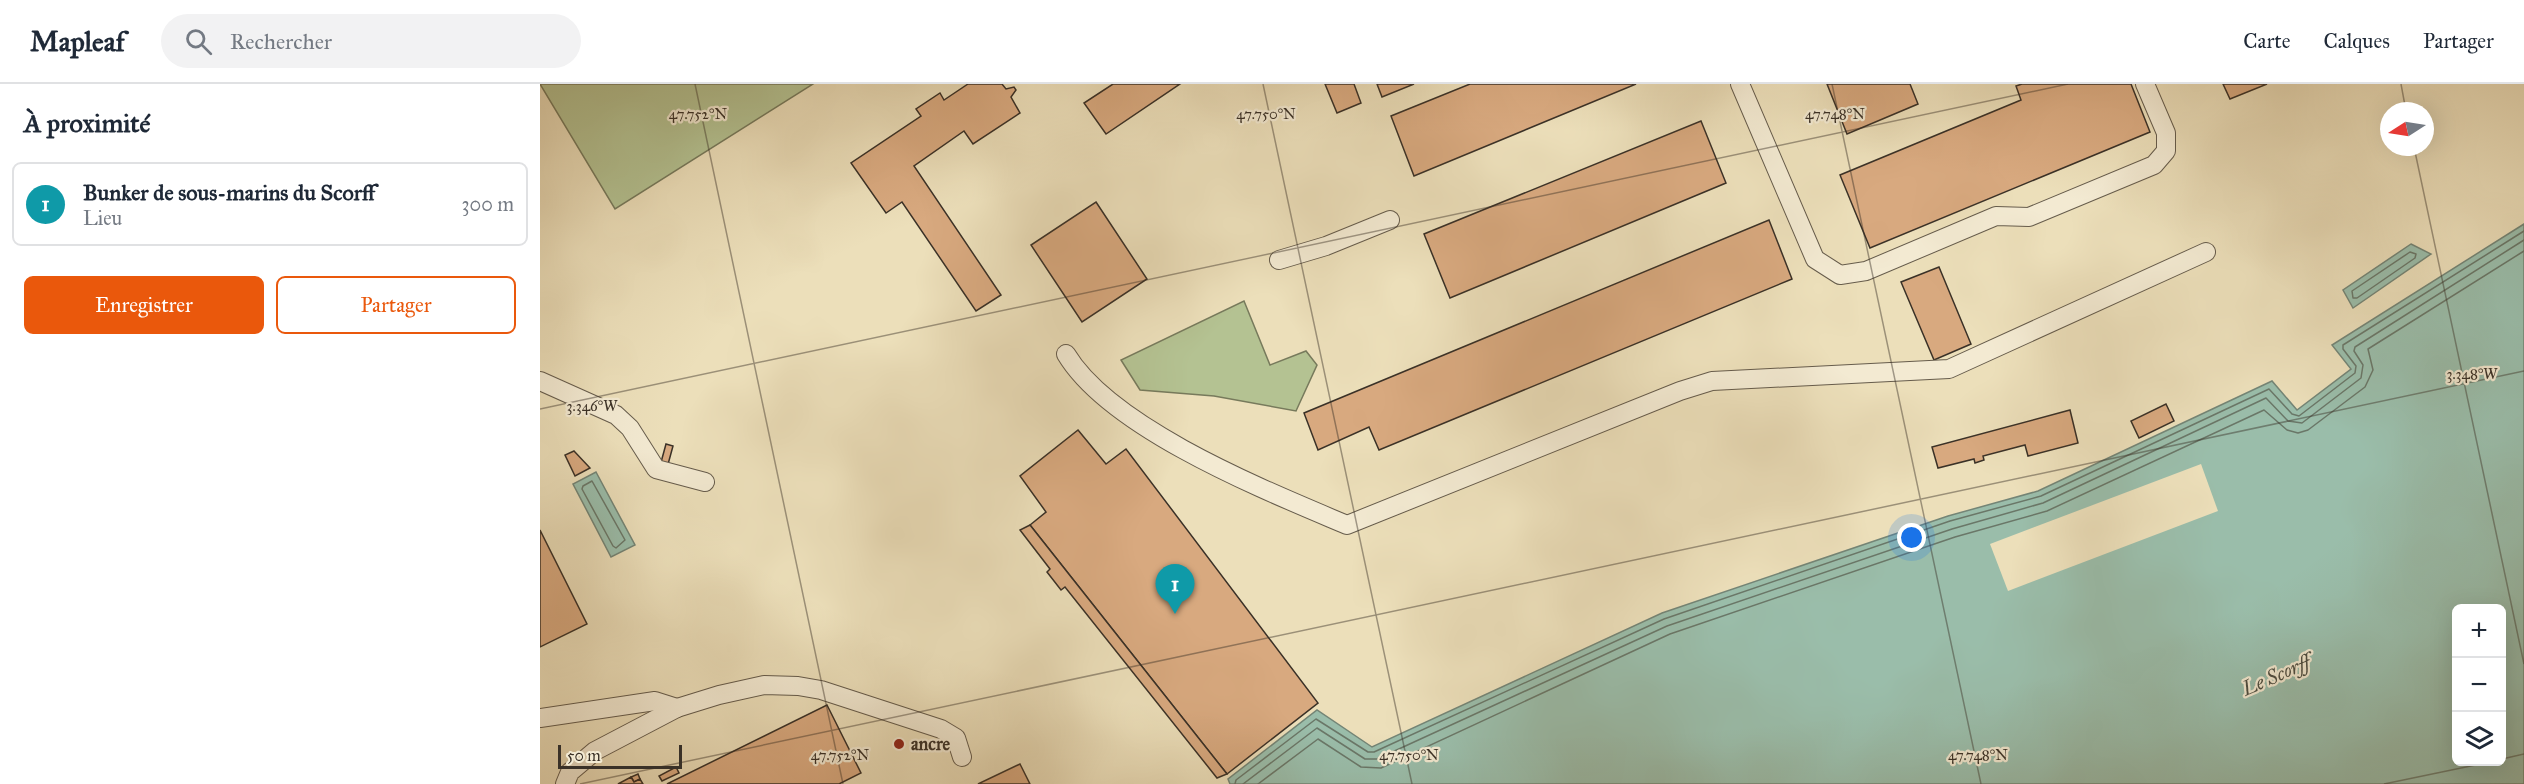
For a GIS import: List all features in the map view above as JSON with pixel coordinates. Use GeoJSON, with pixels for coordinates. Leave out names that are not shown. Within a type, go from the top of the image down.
{"type":"FeatureCollection","features":[{"type":"Feature","properties":{"kind":"street"},"geometry":{"type":"LineString","coordinates":[[1740,84],[1815,259],[1840,275],[1866,271],[1996,216],[2029,217],[2154,165],[2166,151],[2166,133],[2145,84]]}},
{"type":"Feature","properties":{"kind":"street"},"geometry":{"type":"LineString","coordinates":[[1279,260],[1326,246],[1390,220]]}},
{"type":"Feature","properties":{"kind":"street"},"geometry":{"type":"LineString","coordinates":[[1066,354],[1078,373],[1101,396],[1169,439],[1245,481],[1347,525],[1680,390],[1712,381],[1949,369],[2206,252]]}},
{"type":"Feature","properties":{"kind":"street"},"geometry":{"type":"LineString","coordinates":[[540,381],[616,415],[630,428],[656,469],[705,482]]}},
{"type":"Feature","properties":{"kind":"street"},"geometry":{"type":"LineString","coordinates":[[565,784],[570,772],[595,751],[677,708],[719,695],[765,685],[798,686],[941,729],[956,738],[962,757]]}},
{"type":"Feature","properties":{"kind":"street"},"geometry":{"type":"LineString","coordinates":[[540,718],[655,701],[677,708]]}},
{"type":"Feature","properties":{"kind":"shaded area"},"geometry":{"type":"Polygon","coordinates":[[[540,84],[813,84],[615,209],[540,84]]]}},
{"type":"Feature","properties":{"kind":"shaded area"},"geometry":{"type":"Polygon","coordinates":[[[1244,301],[1270,365],[1306,351],[1317,365],[1296,411],[1214,396],[1140,390],[1121,360],[1244,301]]]}},
{"type":"Feature","properties":{"kind":"water","name":"Le Scorff"},"geometry":{"type":"Polygon","coordinates":[[[2524,224],[2524,784],[1230,784],[1228,779],[1317,710],[1372,747],[1662,613],[1948,516],[2038,491],[2272,381],[2297,410],[2351,369],[2332,345],[2524,224]]]}},
{"type":"Feature","properties":{"kind":"water"},"geometry":{"type":"Polygon","coordinates":[[[2411,244],[2431,254],[2353,308],[2343,290],[2411,244]]]}},
{"type":"Feature","properties":{"kind":"water"},"geometry":{"type":"Polygon","coordinates":[[[596,472],[635,545],[611,557],[573,484],[596,472]]]}},
{"type":"Feature","properties":{"kind":"pier"},"geometry":{"type":"Polygon","coordinates":[[[2201,464],[2218,511],[2008,591],[1990,544],[2201,464]]]}},
{"type":"Feature","properties":{"kind":"building"},"geometry":{"type":"Polygon","coordinates":[[[968,84],[1002,84],[1006,89],[1014,87],[1016,90],[1011,97],[1020,113],[973,144],[964,131],[914,166],[1001,295],[976,311],[902,202],[886,213],[851,163],[921,116],[916,109],[940,93],[944,100],[968,84]]]}},
{"type":"Feature","properties":{"kind":"building"},"geometry":{"type":"Polygon","coordinates":[[[1113,84],[1180,84],[1106,134],[1084,103],[1113,84]]]}},
{"type":"Feature","properties":{"kind":"building"},"geometry":{"type":"Polygon","coordinates":[[[1325,84],[1354,84],[1361,103],[1337,113],[1325,84]]]}},
{"type":"Feature","properties":{"kind":"building"},"geometry":{"type":"Polygon","coordinates":[[[1377,84],[1414,84],[1382,97],[1377,84]]]}},
{"type":"Feature","properties":{"kind":"building"},"geometry":{"type":"Polygon","coordinates":[[[1470,84],[1636,84],[1414,176],[1391,116],[1470,84]]]}},
{"type":"Feature","properties":{"kind":"building"},"geometry":{"type":"Polygon","coordinates":[[[1827,84],[1910,84],[1918,104],[1847,134],[1827,84]]]}},
{"type":"Feature","properties":{"kind":"building"},"geometry":{"type":"Polygon","coordinates":[[[2022,84],[2131,84],[2150,132],[1870,248],[1840,175],[2021,100],[2016,86],[2022,84]]]}},
{"type":"Feature","properties":{"kind":"building"},"geometry":{"type":"Polygon","coordinates":[[[2223,84],[2267,84],[2230,99],[2223,84]]]}},
{"type":"Feature","properties":{"kind":"building"},"geometry":{"type":"Polygon","coordinates":[[[1701,121],[1726,183],[1450,298],[1424,234],[1701,121]]]}},
{"type":"Feature","properties":{"kind":"building"},"geometry":{"type":"Polygon","coordinates":[[[1096,202],[1147,279],[1082,322],[1031,245],[1096,202]]]}},
{"type":"Feature","properties":{"kind":"building"},"geometry":{"type":"Polygon","coordinates":[[[1769,220],[1792,279],[1379,450],[1369,427],[1318,450],[1304,413],[1769,220]]]}},
{"type":"Feature","properties":{"kind":"building"},"geometry":{"type":"Polygon","coordinates":[[[1939,267],[1971,344],[1934,360],[1901,282],[1939,267]]]}},
{"type":"Feature","properties":{"kind":"building"},"geometry":{"type":"Polygon","coordinates":[[[2166,404],[2174,421],[2139,438],[2131,421],[2166,404]]]}},
{"type":"Feature","properties":{"kind":"building"},"geometry":{"type":"Polygon","coordinates":[[[2070,410],[2078,443],[2028,456],[2025,445],[1983,456],[1984,460],[1975,463],[1974,459],[1938,468],[1932,447],[2070,410]]]}},
{"type":"Feature","properties":{"kind":"building"},"geometry":{"type":"Polygon","coordinates":[[[1078,430],[1106,464],[1126,449],[1318,703],[1227,774],[1030,525],[1046,512],[1020,476],[1078,430]]]}},
{"type":"Feature","properties":{"kind":"building"},"geometry":{"type":"Polygon","coordinates":[[[666,444],[673,446],[667,468],[660,466],[666,444]]]}},
{"type":"Feature","properties":{"kind":"building"},"geometry":{"type":"Polygon","coordinates":[[[574,451],[590,468],[575,476],[565,455],[574,451]]]}},
{"type":"Feature","properties":{"kind":"building"},"geometry":{"type":"Polygon","coordinates":[[[1030,525],[1227,774],[1217,778],[1065,587],[1061,590],[1047,572],[1050,569],[1020,530],[1030,525]]]}},
{"type":"Feature","properties":{"kind":"building"},"geometry":{"type":"Polygon","coordinates":[[[540,530],[587,624],[540,647],[540,530]]]}},
{"type":"Feature","properties":{"kind":"building"},"geometry":{"type":"Polygon","coordinates":[[[827,705],[861,773],[839,784],[667,784],[827,705]]]}},
{"type":"Feature","properties":{"kind":"building"},"geometry":{"type":"Polygon","coordinates":[[[1020,764],[1030,784],[978,784],[1020,764]]]}},
{"type":"Feature","properties":{"kind":"building"},"geometry":{"type":"Polygon","coordinates":[[[676,767],[679,773],[662,781],[659,776],[676,767]]]}},
{"type":"Feature","properties":{"kind":"building"},"geometry":{"type":"Polygon","coordinates":[[[638,774],[640,779],[634,782],[631,777],[638,774]]]}},
{"type":"Feature","properties":{"kind":"building"},"geometry":{"type":"Polygon","coordinates":[[[631,777],[634,782],[640,779],[643,784],[618,784],[631,777]]]}},
{"type":"Feature","properties":{"kind":"place","name":"Bunker de sous-marins du Scorff"},"geometry":{"type":"Point","coordinates":[1175,614]}},
{"type":"Feature","properties":{"kind":"place","name":"ancre"},"geometry":{"type":"Point","coordinates":[899,744]}}]}
